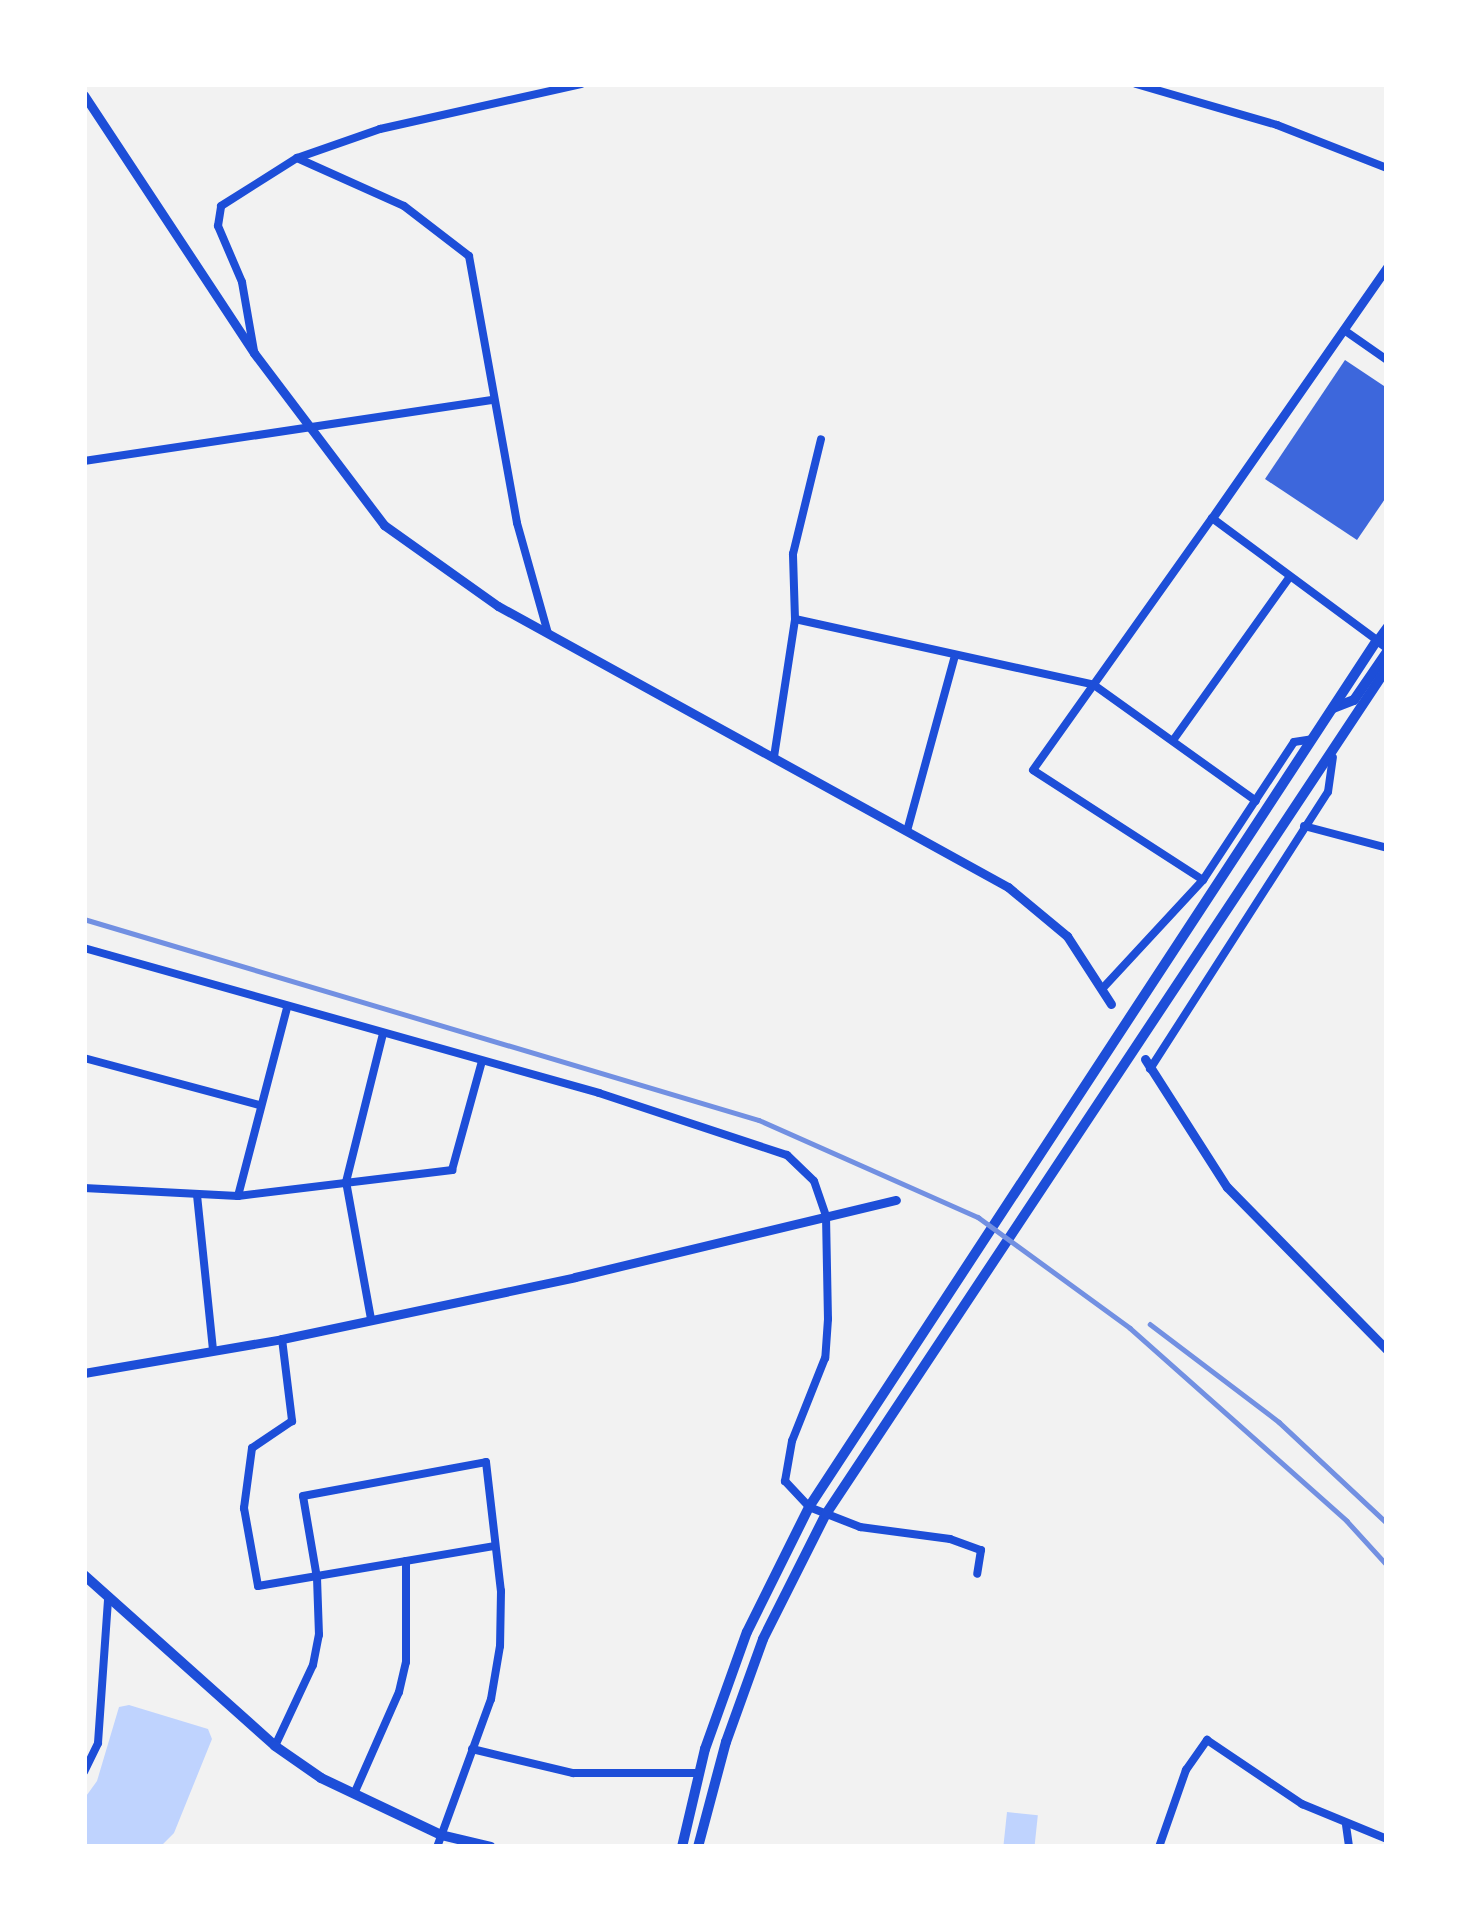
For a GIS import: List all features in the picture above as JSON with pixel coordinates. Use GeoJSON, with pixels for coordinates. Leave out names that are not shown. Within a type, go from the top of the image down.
{"type":"FeatureCollection","features":[{"type":"Feature","properties":{"kind":"main road"},"geometry":{"type":"LineString","coordinates":[[682,1847],[700,1773],[747,1632],[809,1507],[878,1394],[1312,739],[1385,645]]}},
{"type":"Feature","properties":{"kind":"main road"},"geometry":{"type":"LineString","coordinates":[[698,1847],[726,1742],[763,1639],[826,1514],[1387,668]]}},
{"type":"Feature","properties":{"kind":"main road"},"geometry":{"type":"LineString","coordinates":[[84,1575],[275,1745],[439,1841],[491,1847]]}},
{"type":"Feature","properties":{"kind":"street"},"geometry":{"type":"LineString","coordinates":[[254,352],[242,282],[216,213],[297,158],[380,129],[581,84]]}},
{"type":"Feature","properties":{"kind":"street"},"geometry":{"type":"LineString","coordinates":[[1136,84],[1277,125],[1387,168]]}},
{"type":"Feature","properties":{"kind":"street"},"geometry":{"type":"LineString","coordinates":[[84,95],[254,352],[384,525],[450,575],[548,633],[1034,905],[1067,936],[1111,1004]]}},
{"type":"Feature","properties":{"kind":"street"},"geometry":{"type":"LineString","coordinates":[[297,158],[404,206],[469,256],[517,524],[548,633]]}},
{"type":"Feature","properties":{"kind":"street"},"geometry":{"type":"LineString","coordinates":[[1203,880],[1033,770],[1387,268]]}},
{"type":"Feature","properties":{"kind":"street"},"geometry":{"type":"LineString","coordinates":[[1343,330],[1387,360]]}},
{"type":"Feature","properties":{"kind":"street"},"geometry":{"type":"LineString","coordinates":[[84,461],[493,400]]}},
{"type":"Feature","properties":{"kind":"street"},"geometry":{"type":"LineString","coordinates":[[775,757],[795,619],[793,554],[821,439]]}},
{"type":"Feature","properties":{"kind":"street"},"geometry":{"type":"LineString","coordinates":[[1212,518],[1385,645],[1387,626]]}},
{"type":"Feature","properties":{"kind":"street"},"geometry":{"type":"LineString","coordinates":[[1174,739],[1289,578]]}},
{"type":"Feature","properties":{"kind":"street"},"geometry":{"type":"LineString","coordinates":[[795,619],[1094,686],[1256,801]]}},
{"type":"Feature","properties":{"kind":"street"},"geometry":{"type":"LineString","coordinates":[[908,831],[955,656]]}},
{"type":"Feature","properties":{"kind":"street"},"geometry":{"type":"LineString","coordinates":[[1102,989],[1203,880],[1294,742],[1312,739]]}},
{"type":"Feature","properties":{"kind":"street"},"geometry":{"type":"LineString","coordinates":[[1336,744],[1328,792],[1148,1064],[1227,1187],[1387,1350]]}},
{"type":"Feature","properties":{"kind":"street"},"geometry":{"type":"LineString","coordinates":[[1304,826],[1387,848]]}},
{"type":"Feature","properties":{"kind":"street"},"geometry":{"type":"LineString","coordinates":[[84,947],[667,1113],[787,1155],[814,1181],[826,1216],[825,1358],[792,1441],[785,1480],[809,1507],[860,1527],[950,1539],[981,1550],[977,1574]]}},
{"type":"Feature","properties":{"kind":"street"},"geometry":{"type":"LineString","coordinates":[[238,1196],[287,1008]]}},
{"type":"Feature","properties":{"kind":"street"},"geometry":{"type":"LineString","coordinates":[[371,1319],[346,1182],[383,1034]]}},
{"type":"Feature","properties":{"kind":"street"},"geometry":{"type":"LineString","coordinates":[[84,1058],[260,1105]]}},
{"type":"Feature","properties":{"kind":"street"},"geometry":{"type":"LineString","coordinates":[[84,1188],[238,1196],[452,1170],[482,1061]]}},
{"type":"Feature","properties":{"kind":"street"},"geometry":{"type":"LineString","coordinates":[[196,1195],[213,1351]]}},
{"type":"Feature","properties":{"kind":"street"},"geometry":{"type":"LineString","coordinates":[[84,1373],[282,1339],[728,1243],[896,1200]]}},
{"type":"Feature","properties":{"kind":"street"},"geometry":{"type":"LineString","coordinates":[[282,1339],[292,1421],[252,1448],[244,1508],[258,1586],[494,1546]]}},
{"type":"Feature","properties":{"kind":"street"},"geometry":{"type":"LineString","coordinates":[[275,1745],[313,1665],[319,1635],[317,1578],[303,1496],[485,1462],[500,1646],[491,1699],[439,1841]]}},
{"type":"Feature","properties":{"kind":"street"},"geometry":{"type":"LineString","coordinates":[[354,1795],[399,1692],[406,1662],[406,1560]]}},
{"type":"Feature","properties":{"kind":"street"},"geometry":{"type":"LineString","coordinates":[[84,1772],[98,1743],[108,1600]]}},
{"type":"Feature","properties":{"kind":"street"},"geometry":{"type":"LineString","coordinates":[[1159,1847],[1186,1770],[1207,1740],[1302,1804],[1387,1839]]}},
{"type":"Feature","properties":{"kind":"street"},"geometry":{"type":"LineString","coordinates":[[472,1749],[573,1773],[700,1773]]}},
{"type":"Feature","properties":{"kind":"street"},"geometry":{"type":"LineString","coordinates":[[1346,1825],[1349,1847]]}},
{"type":"Feature","properties":{"kind":"water"},"geometry":{"type":"Polygon","coordinates":[[[129,1705],[208,1729],[212,1739],[174,1833],[160,1847],[84,1847],[84,1799],[97,1781],[119,1707],[129,1705]]]}},
{"type":"Feature","properties":{"kind":"water"},"geometry":{"type":"Polygon","coordinates":[[[1007,1812],[1038,1815],[1034,1847],[1003,1847],[1007,1812]]]}},
{"type":"Feature","properties":{"kind":"building"},"geometry":{"type":"Polygon","coordinates":[[[1345,360],[1387,388],[1387,496],[1357,540],[1265,479],[1345,360]]]}},
{"type":"Feature","properties":{"kind":"railway"},"geometry":{"type":"LineString","coordinates":[[84,919],[759,1120],[978,1217],[1130,1328],[1347,1521],[1387,1565]]}},
{"type":"Feature","properties":{"kind":"railway"},"geometry":{"type":"LineString","coordinates":[[1150,1324],[1279,1422],[1387,1523]]}}]}
